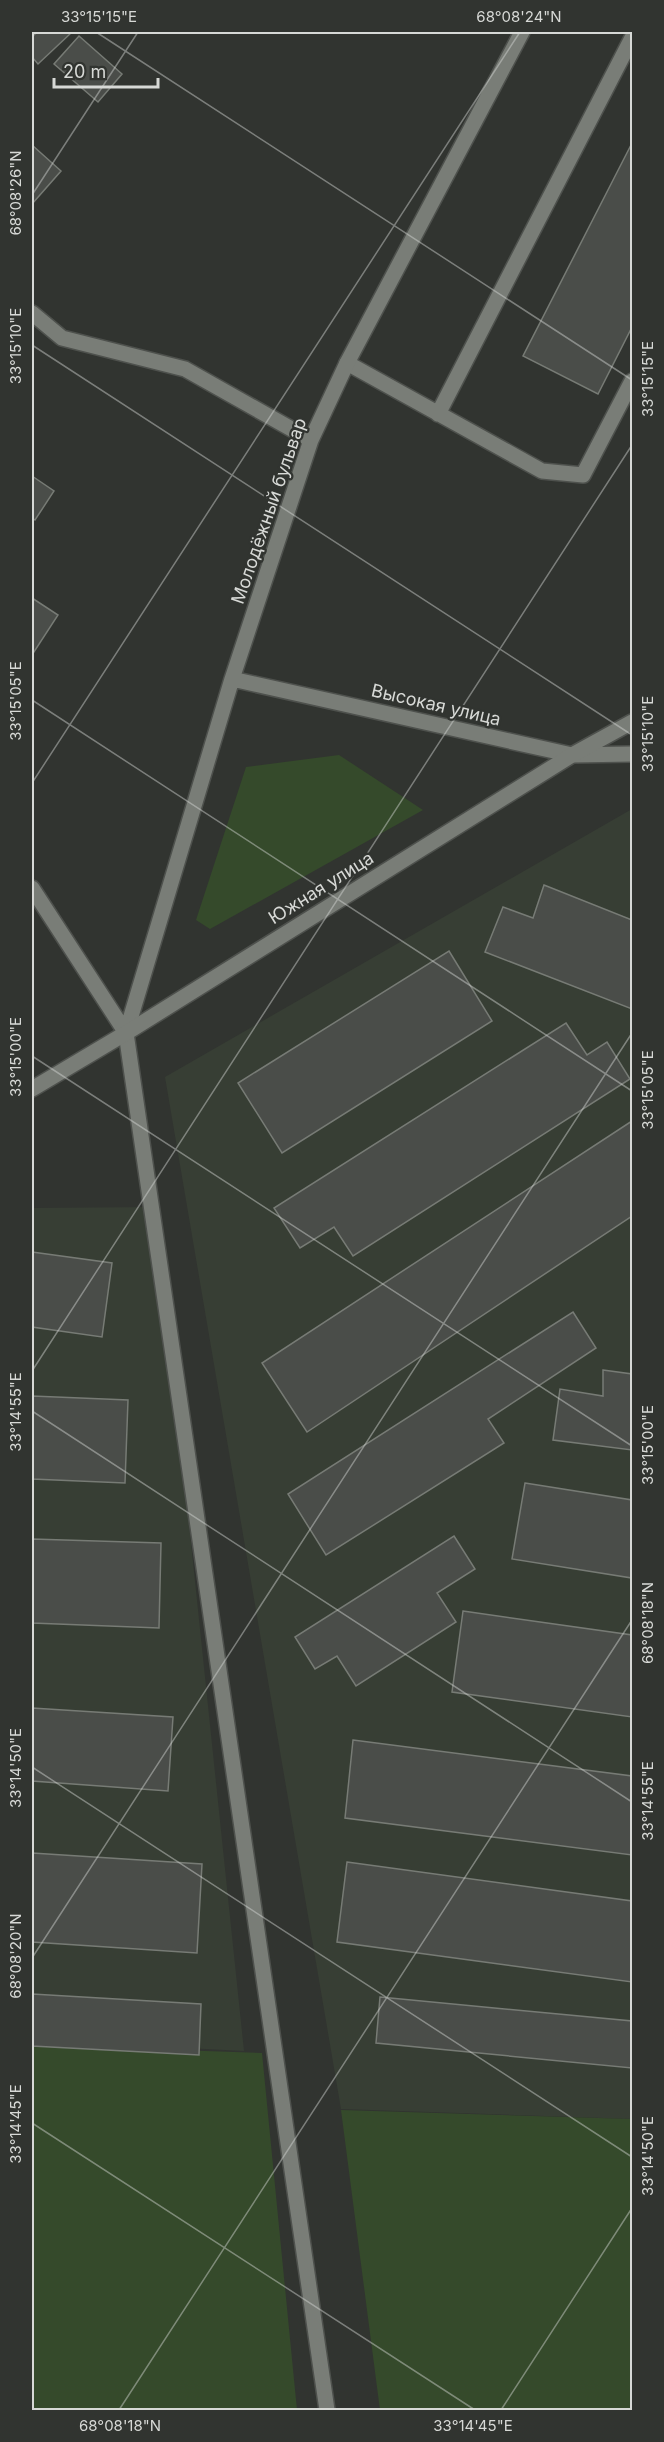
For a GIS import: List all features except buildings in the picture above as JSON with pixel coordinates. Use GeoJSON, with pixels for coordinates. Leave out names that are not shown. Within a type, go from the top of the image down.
{"type":"FeatureCollection","features":[{"type":"Feature","properties":{"kind":"street","name":"Молодёжный бульвар"},"geometry":{"type":"LineString","coordinates":[[126,1033],[232,679],[311,440],[347,363],[522,32]]}},
{"type":"Feature","properties":{"kind":"street"},"geometry":{"type":"LineString","coordinates":[[438,414],[633,38]]}},
{"type":"Feature","properties":{"kind":"street"},"geometry":{"type":"LineString","coordinates":[[32,313],[62,338],[185,369],[311,440]]}},
{"type":"Feature","properties":{"kind":"street"},"geometry":{"type":"LineString","coordinates":[[347,363],[542,471],[583,475],[633,381]]}},
{"type":"Feature","properties":{"kind":"street","name":"Высокая улица"},"geometry":{"type":"LineString","coordinates":[[232,679],[572,755],[633,754]]}},
{"type":"Feature","properties":{"kind":"street","name":"Южная улица"},"geometry":{"type":"LineString","coordinates":[[32,1089],[126,1033],[572,755],[633,722]]}},
{"type":"Feature","properties":{"kind":"street"},"geometry":{"type":"LineString","coordinates":[[32,888],[126,1033],[327,2410]]}},
{"type":"Feature","properties":{"kind":"shaded area"},"geometry":{"type":"Polygon","coordinates":[[[632,809],[632,2119],[341,2109],[165,1077],[632,809]]]}},
{"type":"Feature","properties":{"kind":"shaded area"},"geometry":{"type":"Polygon","coordinates":[[[156,1207],[244,2051],[32,2040],[32,1208],[156,1207]]]}},
{"type":"Feature","properties":{"kind":"green space"},"geometry":{"type":"Polygon","coordinates":[[[339,755],[423,810],[210,929],[196,920],[246,767],[339,755]]]}},
{"type":"Feature","properties":{"kind":"green space"},"geometry":{"type":"Polygon","coordinates":[[[32,2045],[262,2053],[297,2410],[32,2410],[32,2045]]]}},
{"type":"Feature","properties":{"kind":"green space"},"geometry":{"type":"Polygon","coordinates":[[[341,2110],[632,2119],[632,2410],[380,2410],[341,2110]]]}}]}
